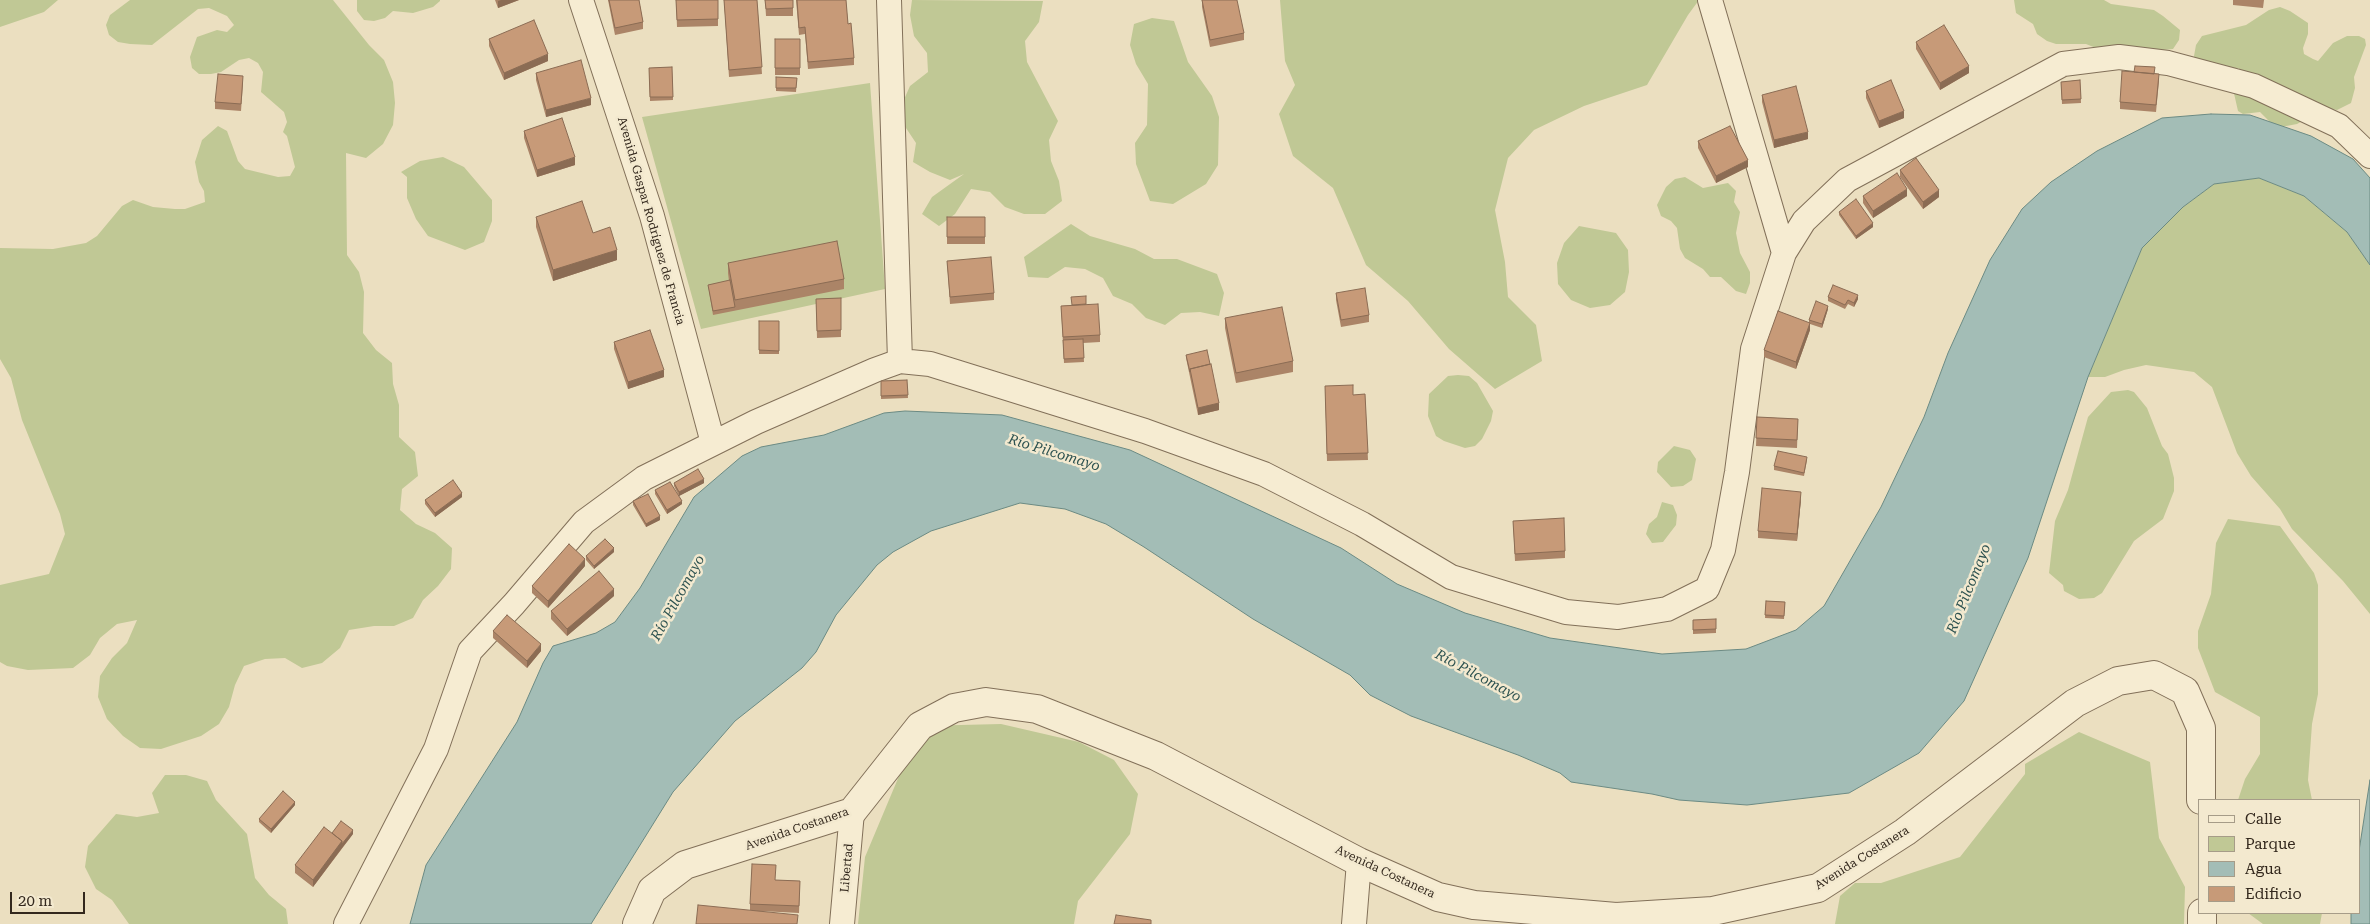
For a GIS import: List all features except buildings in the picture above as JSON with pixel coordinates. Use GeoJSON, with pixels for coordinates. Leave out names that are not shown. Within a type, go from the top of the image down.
{"type":"FeatureCollection","features":[{"type":"Feature","properties":{"kind":"street","name":"Avenida Gaspar Rodríguez de Francia"},"geometry":{"type":"LineString","coordinates":[[581,0],[652,216],[713,443]]}},
{"type":"Feature","properties":{"kind":"street"},"geometry":{"type":"LineString","coordinates":[[888,0],[900,361]]}},
{"type":"Feature","properties":{"kind":"street"},"geometry":{"type":"LineString","coordinates":[[1710,0],[1784,252]]}},
{"type":"Feature","properties":{"kind":"street"},"geometry":{"type":"LineString","coordinates":[[346,924],[436,749],[470,650],[514,604],[584,522],[644,478],[756,422],[875,370],[900,361],[930,364],[1145,431],[1264,474],[1362,524],[1452,577],[1566,612],[1618,617],[1666,609],[1707,589],[1723,550],[1738,472],[1753,349],[1784,252],[1804,221],[1846,180],[2063,64],[2119,57],[2168,63],[2254,86],[2339,126],[2370,155]]}},
{"type":"Feature","properties":{"kind":"street","name":"Avenida Costanera"},"geometry":{"type":"LineString","coordinates":[[638,924],[652,890],[685,865],[852,812],[920,726],[954,708],[986,702],[1037,709],[1156,756],[1359,862],[1438,897],[1474,905],[1616,917],[1713,911],[1818,888],[1905,832],[2075,703],[2118,681],[2154,675],[2185,691],[2201,728],[2201,799]]}},
{"type":"Feature","properties":{"kind":"street","name":"Libertad"},"geometry":{"type":"LineString","coordinates":[[842,924],[852,812]]}},
{"type":"Feature","properties":{"kind":"street"},"geometry":{"type":"LineString","coordinates":[[1354,924],[1359,862]]}},
{"type":"Feature","properties":{"kind":"green space"},"geometry":{"type":"Polygon","coordinates":[[[0,0],[58,0],[44,12],[0,27],[0,0]]]}},
{"type":"Feature","properties":{"kind":"green space"},"geometry":{"type":"Polygon","coordinates":[[[130,0],[333,0],[369,45],[384,60],[393,82],[395,103],[393,125],[383,144],[366,158],[346,153],[347,255],[359,272],[364,292],[363,333],[376,350],[392,363],[393,384],[399,405],[399,437],[415,452],[418,476],[402,489],[400,510],[416,524],[435,533],[452,548],[451,569],[438,586],[423,600],[413,618],[394,626],[374,626],[349,630],[340,648],[322,663],[302,668],[285,658],[265,659],[244,666],[235,685],[229,707],[219,724],[201,736],[161,749],[140,748],[123,736],[107,719],[98,697],[100,676],[112,658],[127,643],[137,620],[117,624],[100,638],[90,655],[73,668],[28,670],[7,666],[0,662],[0,585],[49,574],[65,534],[60,514],[22,420],[11,378],[0,359],[0,248],[53,249],[86,243],[97,236],[122,206],[133,200],[153,207],[175,209],[185,209],[205,202],[204,191],[199,182],[195,162],[202,140],[218,126],[227,131],[238,161],[245,169],[278,177],[290,176],[295,167],[287,136],[283,132],[287,122],[284,112],[261,92],[263,72],[258,63],[249,58],[239,60],[221,72],[211,74],[199,74],[192,68],[190,57],[197,37],[217,30],[227,32],[234,25],[227,16],[209,8],[198,9],[152,45],[118,42],[109,35],[106,25],[110,15],[130,0]]]}},
{"type":"Feature","properties":{"kind":"green space"},"geometry":{"type":"Polygon","coordinates":[[[357,0],[440,1],[433,7],[413,13],[393,11],[385,18],[374,21],[364,20],[357,11],[357,0]]]}},
{"type":"Feature","properties":{"kind":"green space"},"geometry":{"type":"Polygon","coordinates":[[[912,0],[1043,1],[1039,22],[1025,41],[1027,62],[1058,121],[1049,140],[1051,161],[1059,181],[1062,201],[1045,214],[1024,214],[1005,207],[990,192],[971,189],[955,214],[939,226],[922,214],[932,197],[964,174],[950,180],[930,172],[913,162],[916,143],[904,125],[902,104],[910,86],[928,72],[927,53],[914,36],[910,15],[912,0]]]}},
{"type":"Feature","properties":{"kind":"green space"},"geometry":{"type":"Polygon","coordinates":[[[1280,0],[1699,0],[1688,15],[1647,85],[1584,106],[1534,130],[1508,158],[1495,210],[1505,262],[1508,297],[1536,325],[1542,361],[1495,389],[1449,349],[1408,301],[1366,265],[1333,188],[1293,156],[1279,114],[1295,85],[1285,61],[1280,0]]]}},
{"type":"Feature","properties":{"kind":"green space"},"geometry":{"type":"Polygon","coordinates":[[[2014,0],[2104,0],[2111,4],[2154,10],[2180,30],[2179,40],[2173,49],[2151,51],[2106,52],[2086,44],[2056,44],[2047,41],[2037,34],[2033,24],[2016,13],[2014,0]]]}},
{"type":"Feature","properties":{"kind":"green space"},"geometry":{"type":"Polygon","coordinates":[[[2280,7],[2308,23],[2308,34],[2303,48],[2304,54],[2313,59],[2318,61],[2333,43],[2347,36],[2359,36],[2365,39],[2366,45],[2354,77],[2355,88],[2351,103],[2337,110],[2326,108],[2297,124],[2275,127],[2260,112],[2243,114],[2238,111],[2233,89],[2239,68],[2227,69],[2195,61],[2194,56],[2196,45],[2202,36],[2246,25],[2269,10],[2280,7]]]}},
{"type":"Feature","properties":{"kind":"green space"},"geometry":{"type":"Polygon","coordinates":[[[1152,18],[1174,21],[1188,62],[1212,96],[1219,117],[1218,165],[1206,184],[1173,204],[1150,201],[1136,164],[1135,143],[1147,125],[1148,84],[1136,64],[1130,45],[1134,24],[1152,18]]]}},
{"type":"Feature","properties":{"kind":"green space"},"geometry":{"type":"Polygon","coordinates":[[[870,83],[885,289],[701,329],[642,117],[870,83]]]}},
{"type":"Feature","properties":{"kind":"green space"},"geometry":{"type":"Polygon","coordinates":[[[443,157],[464,167],[492,200],[492,221],[484,242],[465,250],[428,236],[416,219],[407,198],[407,177],[401,172],[420,161],[443,157]]]}},
{"type":"Feature","properties":{"kind":"green space"},"geometry":{"type":"Polygon","coordinates":[[[1685,177],[1703,188],[1728,183],[1736,191],[1734,202],[1740,212],[1736,233],[1740,253],[1750,272],[1750,283],[1746,294],[1736,291],[1721,277],[1710,277],[1703,269],[1685,258],[1680,249],[1677,228],[1671,221],[1661,216],[1657,205],[1666,187],[1675,179],[1685,177]]]}},
{"type":"Feature","properties":{"kind":"green space"},"geometry":{"type":"Polygon","coordinates":[[[2259,178],[2304,196],[2347,232],[2370,265],[2370,614],[2343,581],[2292,529],[2280,509],[2251,476],[2237,453],[2212,387],[2194,372],[2146,365],[2105,377],[2088,377],[2142,248],[2183,207],[2214,184],[2259,178]]]}},
{"type":"Feature","properties":{"kind":"green space"},"geometry":{"type":"Polygon","coordinates":[[[1071,224],[1090,236],[1135,249],[1154,259],[1177,259],[1217,274],[1224,293],[1219,316],[1200,312],[1181,313],[1165,325],[1146,318],[1132,304],[1113,296],[1103,278],[1085,269],[1065,267],[1048,278],[1028,277],[1024,257],[1071,224]]]}},
{"type":"Feature","properties":{"kind":"green space"},"geometry":{"type":"Polygon","coordinates":[[[1579,226],[1616,233],[1628,250],[1629,272],[1625,292],[1610,305],[1590,308],[1571,300],[1558,284],[1557,263],[1564,243],[1579,226]]]}},
{"type":"Feature","properties":{"kind":"green space"},"geometry":{"type":"Polygon","coordinates":[[[1448,376],[1469,376],[1477,383],[1493,411],[1491,421],[1482,439],[1475,446],[1465,448],[1444,441],[1436,436],[1428,416],[1429,394],[1448,376]]]}},
{"type":"Feature","properties":{"kind":"green space"},"geometry":{"type":"Polygon","coordinates":[[[2128,390],[2134,392],[2147,408],[2162,446],[2168,454],[2174,478],[2174,491],[2163,519],[2134,541],[2102,593],[2094,598],[2079,599],[2064,591],[2063,585],[2049,573],[2055,521],[2068,490],[2088,417],[2111,392],[2128,390]]]}},
{"type":"Feature","properties":{"kind":"green space"},"geometry":{"type":"Polygon","coordinates":[[[1674,446],[1690,450],[1696,459],[1692,480],[1683,486],[1671,487],[1657,472],[1658,462],[1674,446]]]}},
{"type":"Feature","properties":{"kind":"green space"},"geometry":{"type":"Polygon","coordinates":[[[1662,502],[1673,505],[1677,515],[1676,525],[1663,542],[1652,543],[1646,534],[1649,524],[1657,517],[1662,502]]]}},
{"type":"Feature","properties":{"kind":"green space"},"geometry":{"type":"Polygon","coordinates":[[[2228,519],[2280,526],[2314,573],[2318,585],[2318,694],[2312,724],[2308,780],[2312,799],[2238,799],[2245,779],[2260,754],[2260,717],[2215,692],[2198,648],[2198,631],[2211,594],[2216,543],[2228,519]]]}},
{"type":"Feature","properties":{"kind":"green space"},"geometry":{"type":"Polygon","coordinates":[[[1001,724],[1079,742],[1114,760],[1138,794],[1130,834],[1078,901],[1074,924],[858,924],[865,857],[920,726],[1001,724]]]}},
{"type":"Feature","properties":{"kind":"green space"},"geometry":{"type":"Polygon","coordinates":[[[2079,732],[2150,762],[2159,838],[2185,887],[2184,924],[1835,924],[1840,896],[1855,883],[1881,883],[1960,857],[2025,774],[2025,764],[2079,732]]]}},
{"type":"Feature","properties":{"kind":"green space"},"geometry":{"type":"Polygon","coordinates":[[[165,775],[186,775],[207,781],[216,800],[247,834],[255,878],[269,895],[286,909],[288,924],[129,924],[112,900],[96,889],[85,867],[88,846],[116,814],[137,817],[159,813],[152,793],[165,775]]]}},
{"type":"Feature","properties":{"kind":"green space"},"geometry":{"type":"Polygon","coordinates":[[[2249,914],[2322,914],[2320,924],[2263,924],[2249,914]]]}},
{"type":"Feature","properties":{"kind":"water","name":"Río Pilcomayo"},"geometry":{"type":"Polygon","coordinates":[[[2211,114],[2250,115],[2311,136],[2353,159],[2370,178],[2370,265],[2347,232],[2304,196],[2259,178],[2214,184],[2183,207],[2142,248],[2088,377],[2028,558],[1964,701],[1919,753],[1849,793],[1747,805],[1679,800],[1571,782],[1560,773],[1518,755],[1411,716],[1370,695],[1350,675],[1253,619],[1106,524],[1065,509],[1020,503],[931,531],[893,552],[877,565],[836,615],[816,652],[802,668],[735,721],[673,792],[591,924],[410,924],[426,865],[517,722],[543,663],[553,646],[596,633],[615,622],[640,588],[694,497],[742,456],[761,447],[824,435],[884,413],[905,411],[1002,415],[1130,450],[1341,548],[1397,584],[1465,613],[1550,638],[1662,654],[1746,649],[1796,630],[1824,606],[1881,507],[1924,417],[1948,353],[1990,260],[2022,209],[2051,182],[2097,151],[2162,118],[2211,114]]]}},
{"type":"Feature","properties":{"kind":"water"},"geometry":{"type":"Polygon","coordinates":[[[2370,780],[2370,924],[2351,924],[2351,914],[2360,914],[2360,845],[2370,780]]]}}]}
